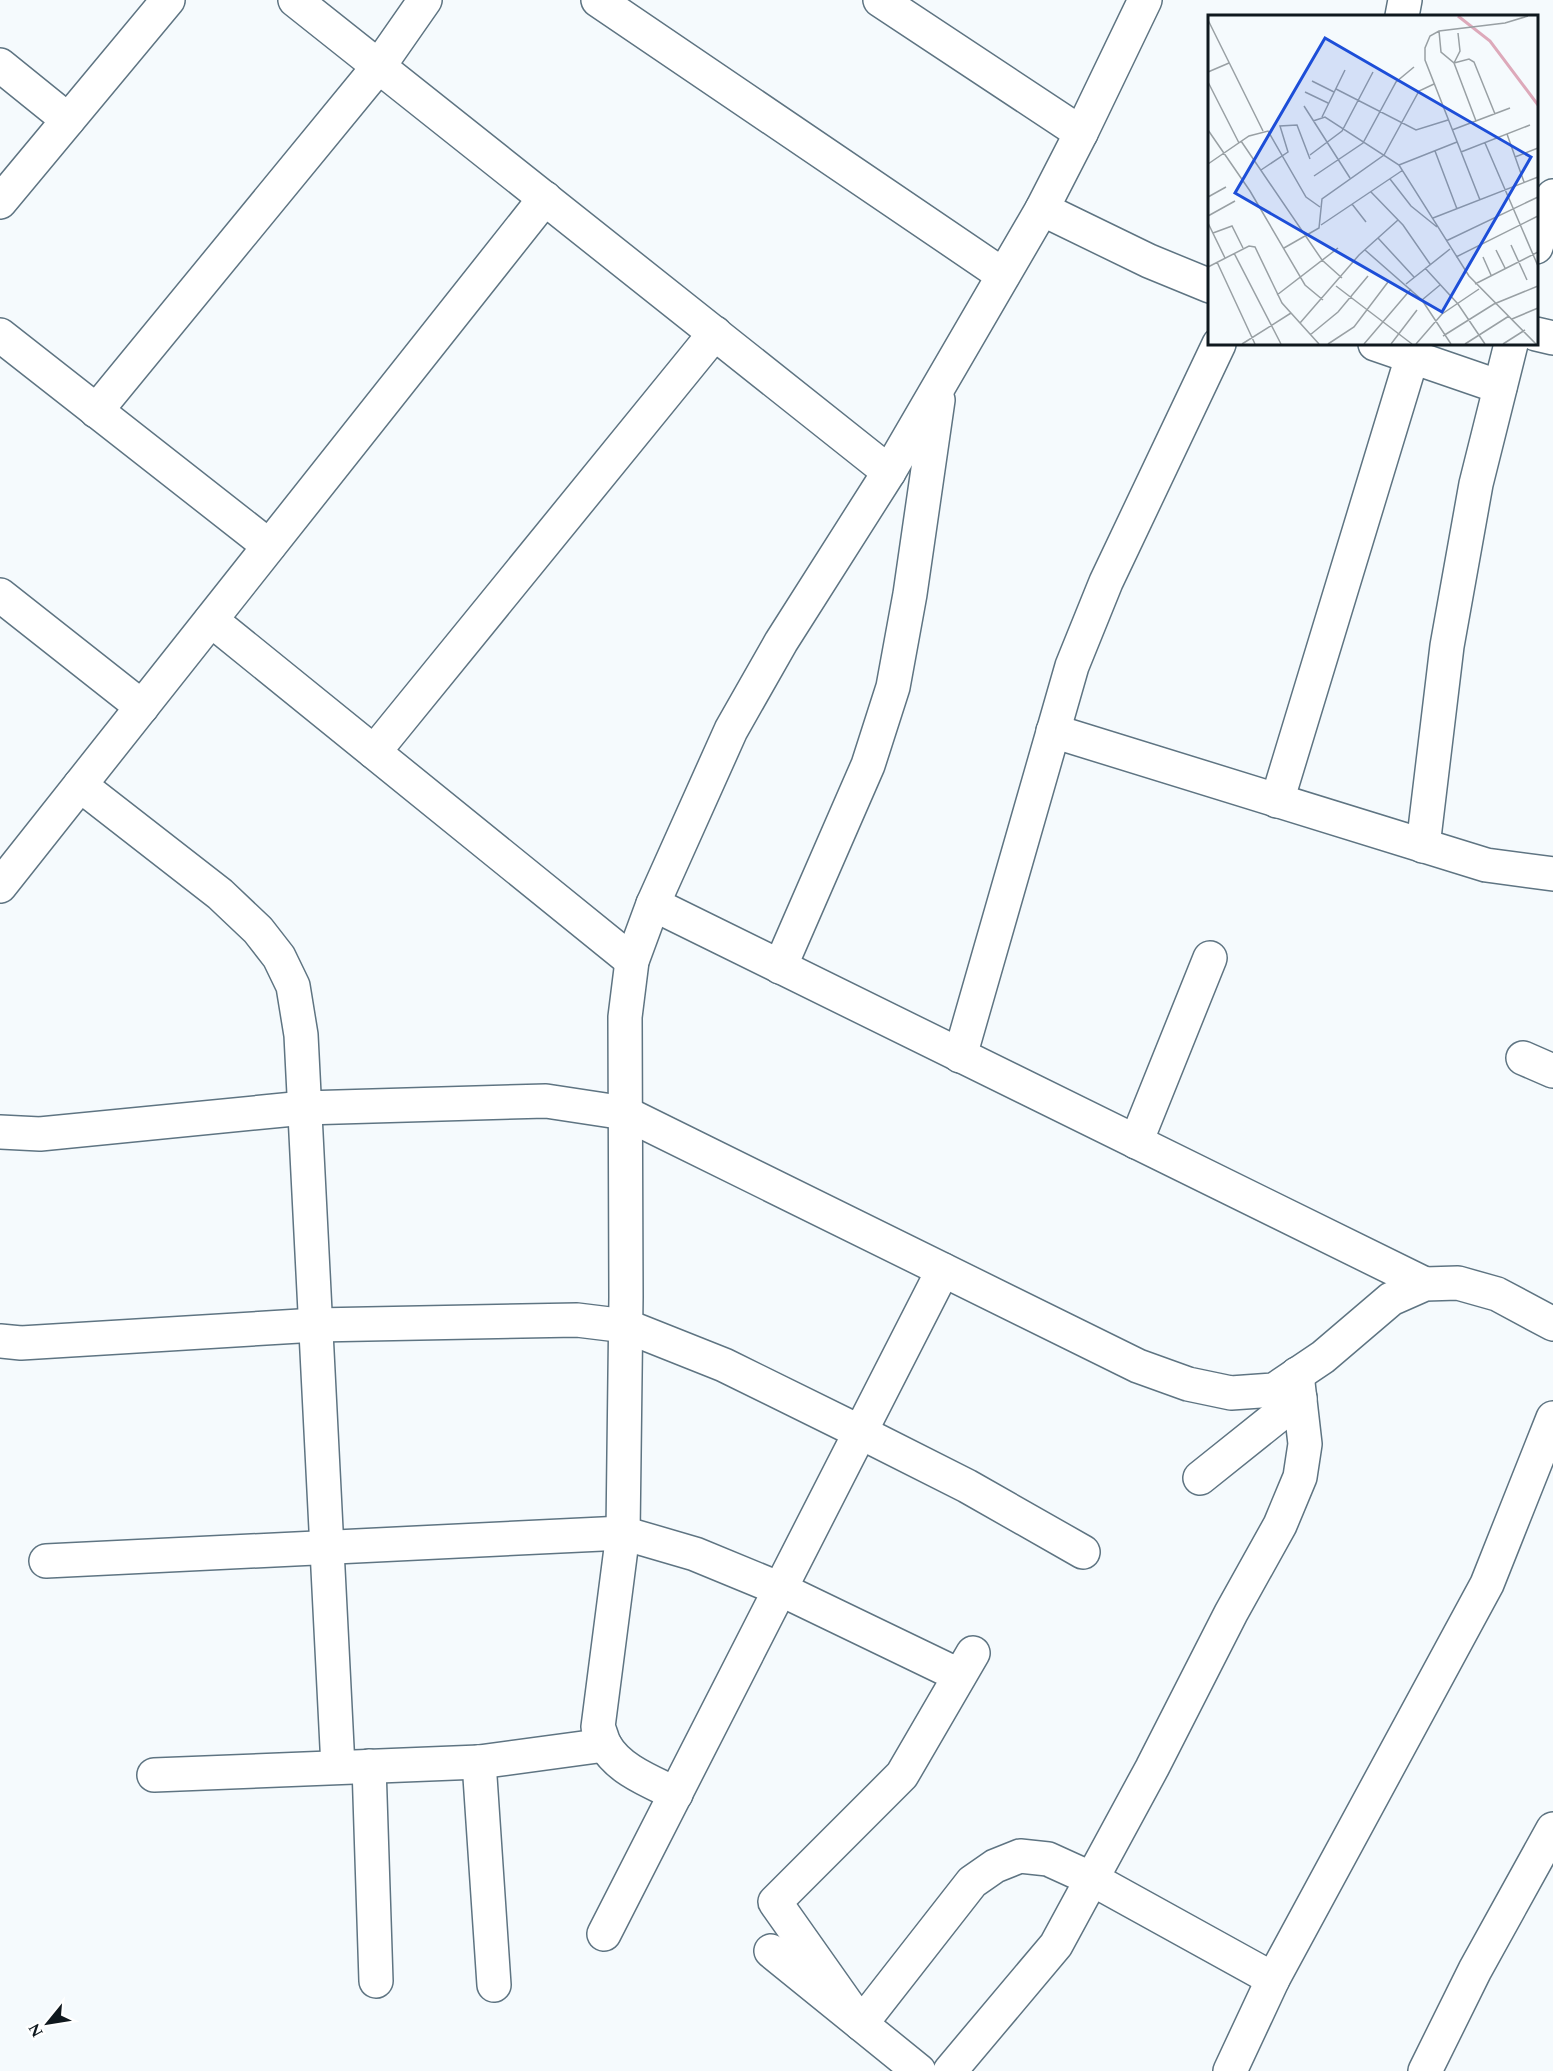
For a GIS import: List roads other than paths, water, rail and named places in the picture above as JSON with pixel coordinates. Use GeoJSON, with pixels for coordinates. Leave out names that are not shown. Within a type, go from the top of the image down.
{"type":"FeatureCollection","features":[{"type":"Feature","properties":{"kind":"street"},"geometry":{"type":"LineString","coordinates":[[0,202],[168,0]]}},
{"type":"Feature","properties":{"kind":"street"},"geometry":{"type":"LineString","coordinates":[[295,0],[889,472]]}},
{"type":"Feature","properties":{"kind":"street"},"geometry":{"type":"LineString","coordinates":[[96,411],[379,66],[425,0]]}},
{"type":"Feature","properties":{"kind":"street"},"geometry":{"type":"LineString","coordinates":[[598,0],[1004,275]]}},
{"type":"Feature","properties":{"kind":"street"},"geometry":{"type":"LineString","coordinates":[[880,0],[1081,134]]}},
{"type":"Feature","properties":{"kind":"street"},"geometry":{"type":"LineString","coordinates":[[676,1794],[637,1774],[616,1759],[606,1745],[598,1727],[623,1533],[626,1326],[625,1017],[632,961],[653,904],[731,730],[781,642],[889,472],[1042,209],[1081,134],[1145,0]]}},
{"type":"Feature","properties":{"kind":"street"},"geometry":{"type":"LineString","coordinates":[[1402,15],[1405,0]]}},
{"type":"Feature","properties":{"kind":"street"},"geometry":{"type":"LineString","coordinates":[[0,65],[69,120]]}},
{"type":"Feature","properties":{"kind":"street"},"geometry":{"type":"LineString","coordinates":[[1538,238],[1547,196]]}},
{"type":"Feature","properties":{"kind":"street"},"geometry":{"type":"LineString","coordinates":[[0,886],[544,198]]}},
{"type":"Feature","properties":{"kind":"street"},"geometry":{"type":"LineString","coordinates":[[1042,209],[1149,261],[1208,286]]}},
{"type":"Feature","properties":{"kind":"street"},"geometry":{"type":"LineString","coordinates":[[374,752],[715,333]]}},
{"type":"Feature","properties":{"kind":"street"},"geometry":{"type":"LineString","coordinates":[[1538,334],[1553,338]]}},
{"type":"Feature","properties":{"kind":"street"},"geometry":{"type":"LineString","coordinates":[[0,335],[269,546]]}},
{"type":"Feature","properties":{"kind":"street"},"geometry":{"type":"LineString","coordinates":[[960,1056],[1072,666],[1106,582],[1219,345]]}},
{"type":"Feature","properties":{"kind":"street"},"geometry":{"type":"LineString","coordinates":[[1378,345],[1500,387]]}},
{"type":"Feature","properties":{"kind":"street"},"geometry":{"type":"LineString","coordinates":[[1423,846],[1447,646],[1476,484],[1511,345]]}},
{"type":"Feature","properties":{"kind":"street"},"geometry":{"type":"LineString","coordinates":[[1277,801],[1412,357]]}},
{"type":"Feature","properties":{"kind":"street"},"geometry":{"type":"LineString","coordinates":[[780,967],[868,765],[893,687],[910,594],[940,384]]}},
{"type":"Feature","properties":{"kind":"street"},"geometry":{"type":"LineString","coordinates":[[0,595],[142,707]]}},
{"type":"Feature","properties":{"kind":"street"},"geometry":{"type":"LineString","coordinates":[[211,620],[632,961]]}},
{"type":"Feature","properties":{"kind":"street"},"geometry":{"type":"LineString","coordinates":[[1053,731],[1486,865],[1553,874]]}},
{"type":"Feature","properties":{"kind":"street"},"geometry":{"type":"LineString","coordinates":[[80,785],[220,894],[258,930],[279,957],[293,986],[301,1035],[327,1549],[376,1981]]}},
{"type":"Feature","properties":{"kind":"street"},"geometry":{"type":"LineString","coordinates":[[653,904],[1425,1284]]}},
{"type":"Feature","properties":{"kind":"street"},"geometry":{"type":"LineString","coordinates":[[1136,1142],[1210,958]]}},
{"type":"Feature","properties":{"kind":"street"},"geometry":{"type":"LineString","coordinates":[[1523,1058],[1553,1071]]}},
{"type":"Feature","properties":{"kind":"street"},"geometry":{"type":"LineString","coordinates":[[0,1132],[39,1134],[304,1108],[546,1101],[626,1113],[1138,1366],[1188,1384],[1231,1393],[1299,1386]]}},
{"type":"Feature","properties":{"kind":"street"},"geometry":{"type":"LineString","coordinates":[[604,1934],[943,1270]]}},
{"type":"Feature","properties":{"kind":"street"},"geometry":{"type":"LineString","coordinates":[[1200,1478],[1299,1386],[1323,1357],[1391,1299],[1425,1284],[1458,1283],[1497,1294],[1553,1324]]}},
{"type":"Feature","properties":{"kind":"street"},"geometry":{"type":"LineString","coordinates":[[0,1341],[21,1343],[316,1325],[577,1320],[626,1326],[724,1365],[860,1432],[967,1486],[1083,1552]]}},
{"type":"Feature","properties":{"kind":"street"},"geometry":{"type":"LineString","coordinates":[[950,2071],[1056,1945],[1152,1768],[1231,1613],[1280,1525],[1300,1477],[1305,1444],[1299,1386]]}},
{"type":"Feature","properties":{"kind":"street"},"geometry":{"type":"LineString","coordinates":[[1230,2071],[1273,1979],[1487,1584],[1553,1418]]}},
{"type":"Feature","properties":{"kind":"street"},"geometry":{"type":"LineString","coordinates":[[46,1561],[623,1533],[695,1554],[960,1661],[902,1775],[775,1902],[861,2024]]}},
{"type":"Feature","properties":{"kind":"street"},"geometry":{"type":"LineString","coordinates":[[154,1775],[479,1762],[606,1745]]}},
{"type":"Feature","properties":{"kind":"street"},"geometry":{"type":"LineString","coordinates":[[479,1762],[494,1985]]}},
{"type":"Feature","properties":{"kind":"street"},"geometry":{"type":"LineString","coordinates":[[1425,2071],[1475,1970],[1553,1829]]}},
{"type":"Feature","properties":{"kind":"street"},"geometry":{"type":"LineString","coordinates":[[861,2024],[972,1882],[995,1866],[1020,1856],[1048,1859],[1092,1878],[1273,1979]]}},
{"type":"Feature","properties":{"kind":"street"},"geometry":{"type":"LineString","coordinates":[[771,1951],[919,2071]]}}]}
